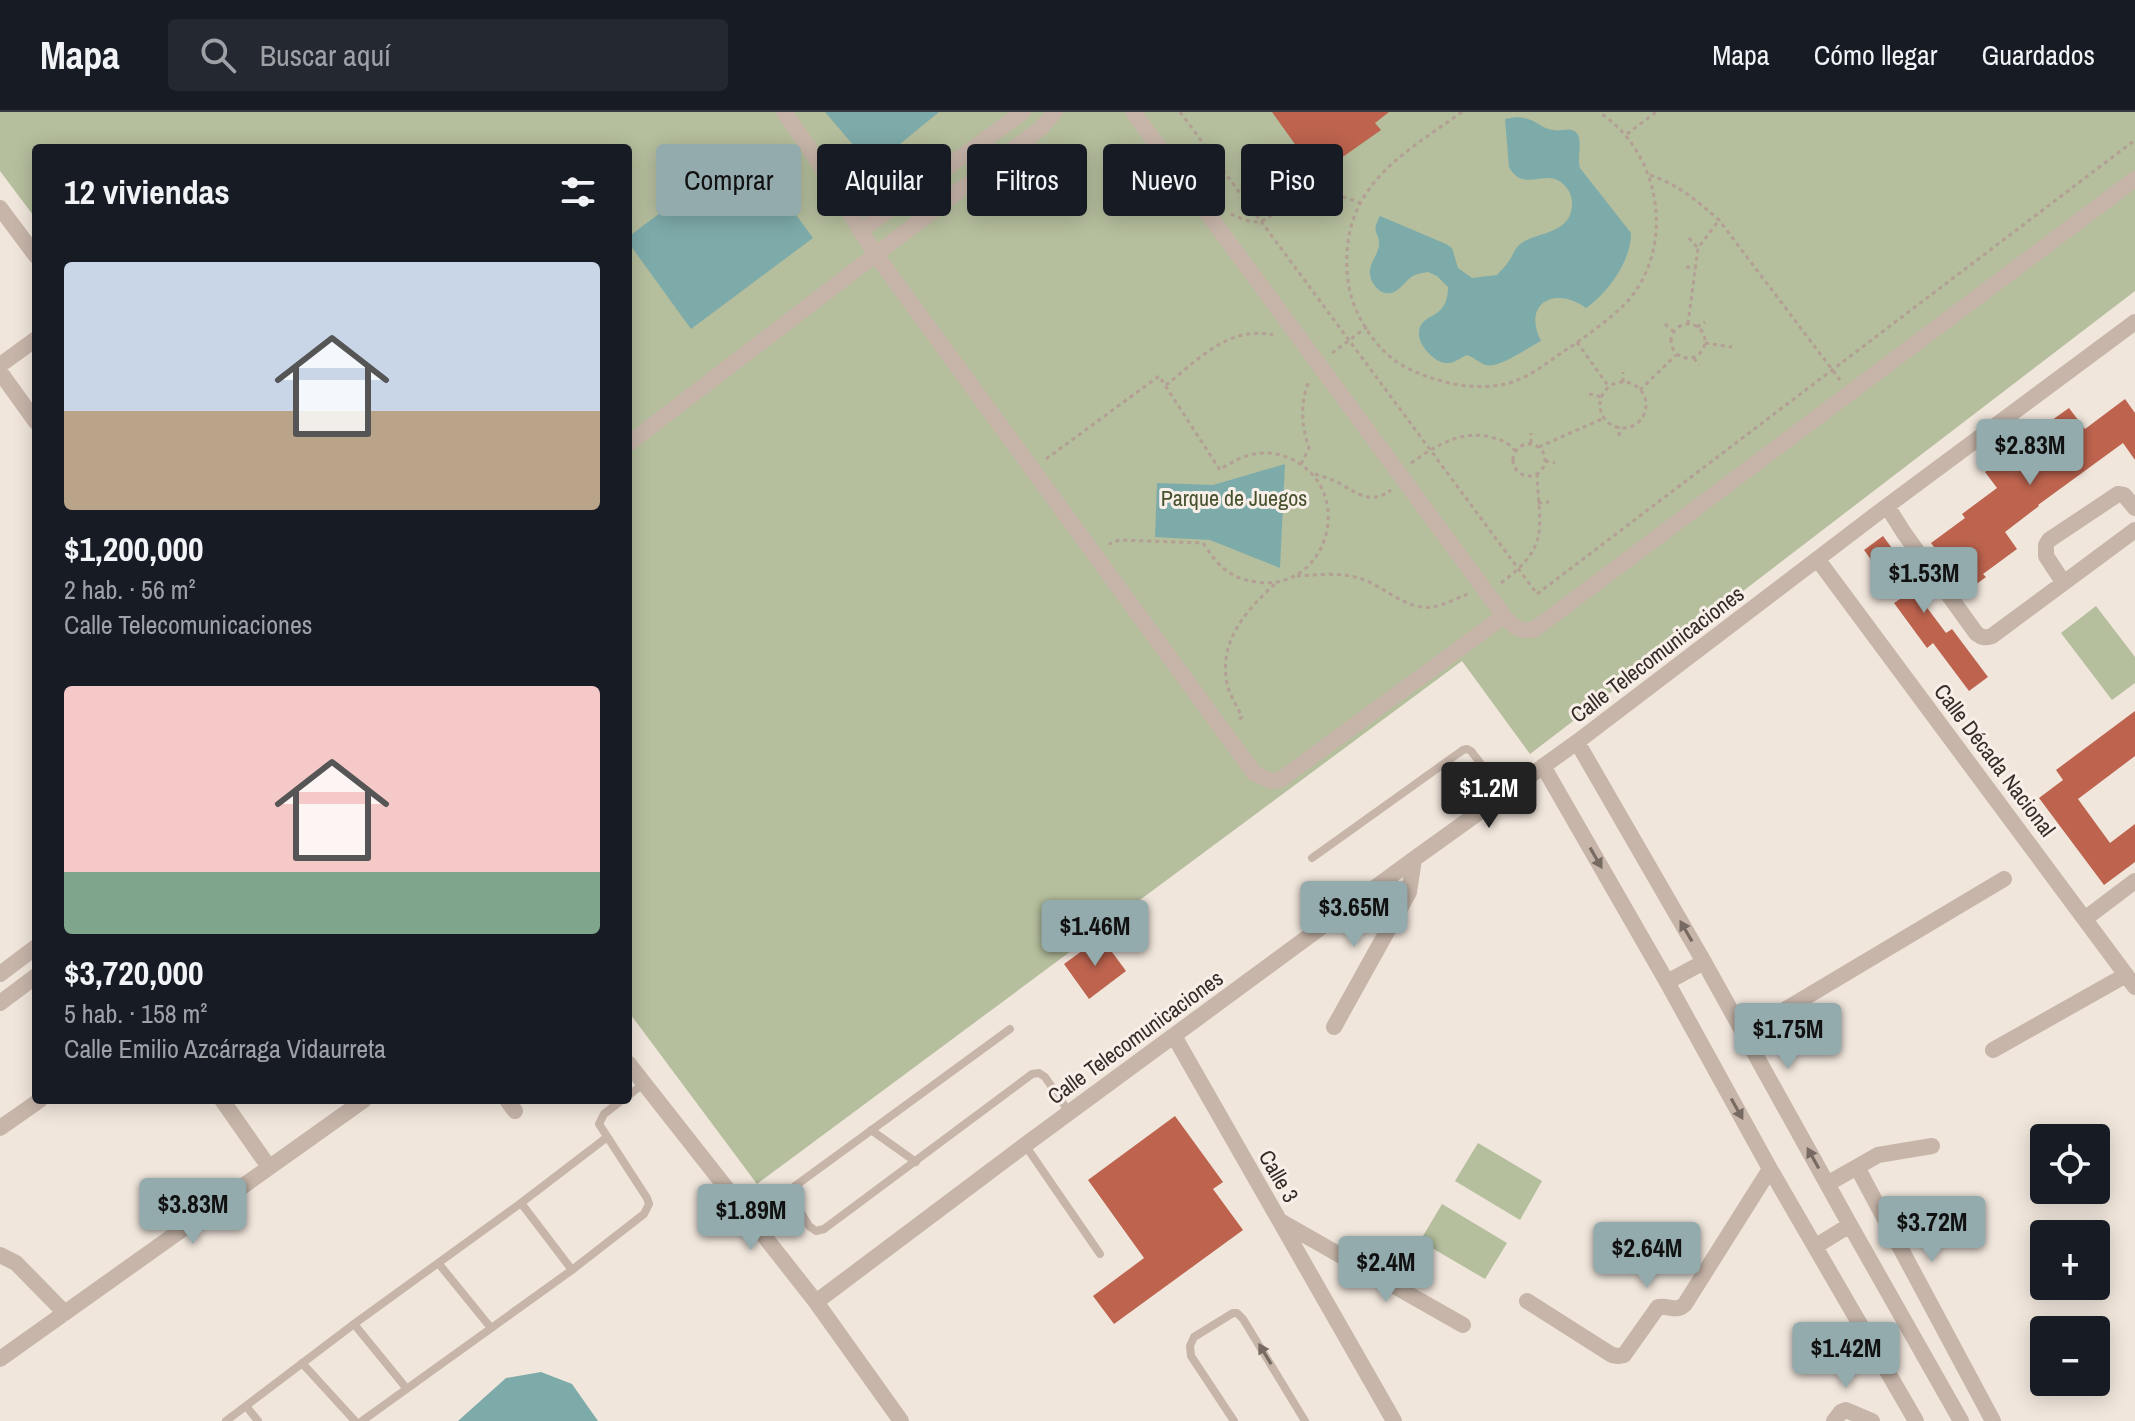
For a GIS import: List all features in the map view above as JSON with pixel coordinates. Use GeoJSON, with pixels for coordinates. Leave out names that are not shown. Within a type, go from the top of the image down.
{"type":"FeatureCollection","features":[{"type":"Feature","properties":{"kind":"street"},"geometry":{"type":"LineString","coordinates":[[784,112],[876,255],[1254,773],[1271,781],[1280,780],[1504,616]]}},
{"type":"Feature","properties":{"kind":"street"},"geometry":{"type":"LineString","coordinates":[[860,231],[1023,112]]}},
{"type":"Feature","properties":{"kind":"street"},"geometry":{"type":"LineString","coordinates":[[632,441],[1041,128],[1055,112]]}},
{"type":"Feature","properties":{"kind":"street"},"geometry":{"type":"LineString","coordinates":[[1133,112],[1504,616],[1526,632],[1535,629],[2135,179]]}},
{"type":"Feature","properties":{"kind":"street"},"geometry":{"type":"LineString","coordinates":[[0,208],[32,251]]}},
{"type":"Feature","properties":{"kind":"street","name":"Calle Telecomunicaciones"},"geometry":{"type":"LineString","coordinates":[[816,1302],[1025,1145],[1577,742],[2135,322]]}},
{"type":"Feature","properties":{"kind":"street"},"geometry":{"type":"LineString","coordinates":[[0,365],[32,342]]}},
{"type":"Feature","properties":{"kind":"street"},"geometry":{"type":"LineString","coordinates":[[0,372],[32,416]]}},
{"type":"Feature","properties":{"kind":"street"},"geometry":{"type":"LineString","coordinates":[[2063,582],[2046,556],[2049,540],[2118,494],[2124,495],[2135,508]]}},
{"type":"Feature","properties":{"kind":"street"},"geometry":{"type":"LineString","coordinates":[[1887,506],[1980,637],[1992,636],[2135,530]]}},
{"type":"Feature","properties":{"kind":"street","name":"Calle Década Nacional"},"geometry":{"type":"LineString","coordinates":[[1818,560],[2131,981]]}},
{"type":"Feature","properties":{"kind":"street"},"geometry":{"type":"LineString","coordinates":[[1577,742],[1961,1421]]}},
{"type":"Feature","properties":{"kind":"street"},"geometry":{"type":"LineString","coordinates":[[1543,766],[1916,1421]]}},
{"type":"Feature","properties":{"kind":"street"},"geometry":{"type":"LineString","coordinates":[[1334,1027],[1409,892],[1414,859]]}},
{"type":"Feature","properties":{"kind":"street"},"geometry":{"type":"LineString","coordinates":[[1744,1034],[2004,879]]}},
{"type":"Feature","properties":{"kind":"street"},"geometry":{"type":"LineString","coordinates":[[2086,918],[2135,881]]}},
{"type":"Feature","properties":{"kind":"street"},"geometry":{"type":"LineString","coordinates":[[0,974],[32,950]]}},
{"type":"Feature","properties":{"kind":"street"},"geometry":{"type":"LineString","coordinates":[[1667,982],[1704,962]]}},
{"type":"Feature","properties":{"kind":"street"},"geometry":{"type":"LineString","coordinates":[[0,1003],[32,979]]}},
{"type":"Feature","properties":{"kind":"street"},"geometry":{"type":"LineString","coordinates":[[1993,1050],[2131,981]]}},
{"type":"Feature","properties":{"kind":"street","name":"Calle 3"},"geometry":{"type":"LineString","coordinates":[[1174,1036],[1394,1421]]}},
{"type":"Feature","properties":{"kind":"street"},"geometry":{"type":"LineString","coordinates":[[632,1069],[816,1302],[901,1421]]}},
{"type":"Feature","properties":{"kind":"street"},"geometry":{"type":"LineString","coordinates":[[0,1128],[34,1104]]}},
{"type":"Feature","properties":{"kind":"street"},"geometry":{"type":"LineString","coordinates":[[226,1104],[269,1167]]}},
{"type":"Feature","properties":{"kind":"street"},"geometry":{"type":"LineString","coordinates":[[0,1359],[358,1104]]}},
{"type":"Feature","properties":{"kind":"street"},"geometry":{"type":"LineString","coordinates":[[1827,1184],[1878,1155],[1932,1146]]}},
{"type":"Feature","properties":{"kind":"street"},"geometry":{"type":"LineString","coordinates":[[1857,1167],[1993,1421]]}},
{"type":"Feature","properties":{"kind":"street"},"geometry":{"type":"LineString","coordinates":[[1527,1301],[1612,1355],[1624,1355],[1658,1307],[1675,1310],[1685,1304],[1770,1169]]}},
{"type":"Feature","properties":{"kind":"street"},"geometry":{"type":"LineString","coordinates":[[1279,1221],[1463,1325]]}},
{"type":"Feature","properties":{"kind":"street"},"geometry":{"type":"LineString","coordinates":[[1816,1246],[1850,1225]]}},
{"type":"Feature","properties":{"kind":"street"},"geometry":{"type":"LineString","coordinates":[[0,1255],[16,1263],[65,1313]]}},
{"type":"Feature","properties":{"kind":"street"},"geometry":{"type":"LineString","coordinates":[[1921,1351],[1940,1320]]}},
{"type":"Feature","properties":{"kind":"street"},"geometry":{"type":"LineString","coordinates":[[1834,1421],[1846,1410],[1872,1421]]}},
{"type":"Feature","properties":{"kind":"lane"},"geometry":{"type":"LineString","coordinates":[[1312,858],[1463,750],[1471,751],[1505,795]]}},
{"type":"Feature","properties":{"kind":"lane"},"geometry":{"type":"LineString","coordinates":[[1010,1029],[793,1189],[792,1199],[812,1229],[824,1229],[1032,1074],[1039,1073],[1045,1077],[1070,1113]]}},
{"type":"Feature","properties":{"kind":"lane"},"geometry":{"type":"LineString","coordinates":[[632,1093],[643,1084]]}},
{"type":"Feature","properties":{"kind":"lane"},"geometry":{"type":"LineString","coordinates":[[362,1421],[572,1270],[648,1209],[647,1198],[599,1124],[600,1119],[617,1104]]}},
{"type":"Feature","properties":{"kind":"lane"},"geometry":{"type":"LineString","coordinates":[[871,1130],[916,1162]]}},
{"type":"Feature","properties":{"kind":"lane"},"geometry":{"type":"LineString","coordinates":[[226,1421],[606,1138]]}},
{"type":"Feature","properties":{"kind":"lane"},"geometry":{"type":"LineString","coordinates":[[1025,1145],[1100,1254]]}},
{"type":"Feature","properties":{"kind":"lane"},"geometry":{"type":"LineString","coordinates":[[521,1203],[572,1270]]}},
{"type":"Feature","properties":{"kind":"lane"},"geometry":{"type":"LineString","coordinates":[[439,1264],[491,1328]]}},
{"type":"Feature","properties":{"kind":"lane"},"geometry":{"type":"LineString","coordinates":[[1234,1421],[1190,1351],[1194,1337],[1233,1313],[1243,1319],[1305,1421]]}},
{"type":"Feature","properties":{"kind":"lane"},"geometry":{"type":"LineString","coordinates":[[354,1324],[407,1389]]}},
{"type":"Feature","properties":{"kind":"lane"},"geometry":{"type":"LineString","coordinates":[[302,1363],[355,1421]]}},
{"type":"Feature","properties":{"kind":"lane"},"geometry":{"type":"LineString","coordinates":[[246,1406],[258,1421]]}},
{"type":"Feature","properties":{"kind":"path"},"geometry":{"type":"LineString","coordinates":[[1180,112],[1537,594],[2135,140]]}},
{"type":"Feature","properties":{"kind":"path"},"geometry":{"type":"LineString","coordinates":[[1462,112],[1382,171],[1360,203],[1351,229],[1346,259],[1352,300],[1385,352],[1397,363],[1432,379],[1471,386],[1500,385],[1525,378],[1625,304],[1647,267],[1657,234],[1650,175],[1626,135],[1599,112]]}},
{"type":"Feature","properties":{"kind":"path"},"geometry":{"type":"LineString","coordinates":[[1626,135],[1656,112]]}},
{"type":"Feature","properties":{"kind":"path"},"geometry":{"type":"LineString","coordinates":[[1650,175],[1672,182],[1719,220],[1849,393]]}},
{"type":"Feature","properties":{"kind":"path"},"geometry":{"type":"LineString","coordinates":[[1212,220],[1225,211],[1250,222],[1260,222],[1290,202],[1313,194],[1331,194],[1360,203]]}},
{"type":"Feature","properties":{"kind":"path"},"geometry":{"type":"LineString","coordinates":[[1688,324],[1698,248],[1719,220]]}},
{"type":"Feature","properties":{"kind":"path"},"geometry":{"type":"LineString","coordinates":[[1689,238],[1698,248]]}},
{"type":"Feature","properties":{"kind":"path"},"geometry":{"type":"LineString","coordinates":[[1686,267],[1696,268]]}},
{"type":"Feature","properties":{"kind":"path"},"geometry":{"type":"LineString","coordinates":[[1697,327],[1705,322]]}},
{"type":"Feature","properties":{"kind":"path"},"geometry":{"type":"LineString","coordinates":[[1665,324],[1673,331]]}},
{"type":"Feature","properties":{"kind":"path"},"geometry":{"type":"LineString","coordinates":[[1688,324],[1697,327],[1705,343],[1694,358],[1685,359],[1676,355],[1671,348],[1671,339],[1673,331],[1688,324]]}},
{"type":"Feature","properties":{"kind":"path"},"geometry":{"type":"LineString","coordinates":[[1301,464],[1309,448],[1301,415],[1305,391],[1318,364],[1367,327]]}},
{"type":"Feature","properties":{"kind":"path"},"geometry":{"type":"LineString","coordinates":[[1166,385],[1233,337],[1244,333],[1261,333],[1285,339]]}},
{"type":"Feature","properties":{"kind":"path"},"geometry":{"type":"LineString","coordinates":[[1577,342],[1609,387]]}},
{"type":"Feature","properties":{"kind":"path"},"geometry":{"type":"LineString","coordinates":[[1705,343],[1732,347]]}},
{"type":"Feature","properties":{"kind":"path"},"geometry":{"type":"LineString","coordinates":[[1640,390],[1676,355]]}},
{"type":"Feature","properties":{"kind":"path"},"geometry":{"type":"LineString","coordinates":[[1694,358],[1699,365]]}},
{"type":"Feature","properties":{"kind":"path"},"geometry":{"type":"LineString","coordinates":[[1623,372],[1623,382]]}},
{"type":"Feature","properties":{"kind":"path"},"geometry":{"type":"LineString","coordinates":[[1031,470],[1159,376],[1220,470],[1243,456],[1273,453],[1301,464],[1321,486],[1329,515],[1324,544],[1306,568],[1277,582],[1246,611],[1233,636],[1228,649],[1226,677],[1229,691],[1242,717],[1222,732]]}},
{"type":"Feature","properties":{"kind":"path"},"geometry":{"type":"LineString","coordinates":[[1623,382],[1634,384],[1640,390],[1645,400],[1645,410],[1632,426],[1612,425],[1604,418],[1600,410],[1602,397],[1609,387],[1623,382]]}},
{"type":"Feature","properties":{"kind":"path"},"geometry":{"type":"LineString","coordinates":[[1589,394],[1602,397]]}},
{"type":"Feature","properties":{"kind":"path"},"geometry":{"type":"LineString","coordinates":[[1539,447],[1604,418]]}},
{"type":"Feature","properties":{"kind":"path"},"geometry":{"type":"LineString","coordinates":[[1619,436],[1620,427]]}},
{"type":"Feature","properties":{"kind":"path"},"geometry":{"type":"LineString","coordinates":[[1531,433],[1531,443]]}},
{"type":"Feature","properties":{"kind":"path"},"geometry":{"type":"LineString","coordinates":[[1312,474],[1336,481],[1365,497],[1378,499],[1430,450],[1444,442],[1485,435],[1500,439],[1515,451]]}},
{"type":"Feature","properties":{"kind":"path"},"geometry":{"type":"LineString","coordinates":[[1531,443],[1544,453],[1545,461],[1543,469],[1528,476],[1520,474],[1514,467],[1513,459],[1515,451],[1531,443]]}},
{"type":"Feature","properties":{"kind":"path"},"geometry":{"type":"LineString","coordinates":[[1545,461],[1555,463]]}},
{"type":"Feature","properties":{"kind":"path"},"geometry":{"type":"LineString","coordinates":[[1293,576],[1356,577],[1422,608],[1485,590],[1519,570],[1538,542],[1541,530],[1537,474]]}},
{"type":"Feature","properties":{"kind":"path"},"geometry":{"type":"LineString","coordinates":[[1538,503],[1549,502]]}},
{"type":"Feature","properties":{"kind":"path"},"geometry":{"type":"LineString","coordinates":[[1091,552],[1119,540],[1203,543],[1216,562],[1229,573],[1252,581],[1277,582]]}},
{"type":"Feature","properties":{"kind":"green space","name":"Parque de Juegos"},"geometry":{"type":"Polygon","coordinates":[[[0,112],[2135,112],[2135,291],[1530,754],[1462,661],[757,1184],[632,1016],[632,144],[32,144],[32,214],[0,171],[0,112]]]}},
{"type":"Feature","properties":{"kind":"green space"},"geometry":{"type":"Polygon","coordinates":[[[2096,606],[2135,657],[2135,683],[2112,700],[2061,633],[2096,606]]]}},
{"type":"Feature","properties":{"kind":"green space"},"geometry":{"type":"Polygon","coordinates":[[[1478,1143],[1542,1181],[1520,1220],[1455,1181],[1478,1143]]]}},
{"type":"Feature","properties":{"kind":"green space"},"geometry":{"type":"Polygon","coordinates":[[[1442,1204],[1507,1243],[1485,1279],[1420,1241],[1442,1204]]]}},
{"type":"Feature","properties":{"kind":"water"},"geometry":{"type":"Polygon","coordinates":[[[825,112],[939,112],[900,144],[852,144],[825,112]]]}},
{"type":"Feature","properties":{"kind":"water"},"geometry":{"type":"Polygon","coordinates":[[[1516,117],[1553,130],[1573,130],[1578,135],[1580,168],[1631,233],[1630,244],[1623,265],[1610,285],[1586,308],[1563,298],[1544,302],[1538,308],[1536,328],[1541,341],[1505,361],[1491,365],[1467,355],[1444,363],[1429,353],[1421,343],[1419,333],[1424,321],[1444,306],[1448,287],[1428,272],[1412,277],[1391,293],[1378,289],[1370,274],[1379,245],[1376,227],[1380,216],[1446,244],[1452,248],[1458,268],[1472,278],[1497,275],[1519,245],[1560,227],[1571,212],[1572,201],[1567,188],[1552,178],[1521,179],[1509,167],[1505,119],[1516,117]]]}},
{"type":"Feature","properties":{"kind":"water"},"geometry":{"type":"Polygon","coordinates":[[[656,216],[797,216],[813,238],[691,329],[632,248],[632,234],[656,216]]]}},
{"type":"Feature","properties":{"kind":"water"},"geometry":{"type":"Polygon","coordinates":[[[1285,464],[1280,568],[1210,540],[1155,537],[1157,483],[1213,485],[1285,464]]]}},
{"type":"Feature","properties":{"kind":"water"},"geometry":{"type":"Polygon","coordinates":[[[541,1372],[572,1384],[598,1421],[458,1421],[506,1378],[541,1372]]]}},
{"type":"Feature","properties":{"kind":"building"},"geometry":{"type":"Polygon","coordinates":[[[1272,112],[1389,112],[1375,123],[1381,130],[1343,157],[1343,144],[1295,144],[1272,112]]]}},
{"type":"Feature","properties":{"kind":"building"},"geometry":{"type":"Polygon","coordinates":[[[2125,399],[2135,413],[2135,460],[2123,443],[2038,505],[2005,532],[2017,549],[1983,574],[1986,577],[1967,591],[1931,543],[1965,518],[1962,514],[1997,488],[1985,472],[2069,408],[2085,429],[2125,399]]]}},
{"type":"Feature","properties":{"kind":"building"},"geometry":{"type":"Polygon","coordinates":[[[1883,536],[1919,585],[1913,589],[1946,633],[1952,629],[1988,677],[1969,691],[1933,643],[1927,648],[1894,603],[1900,599],[1864,550],[1883,536]]]}},
{"type":"Feature","properties":{"kind":"building"},"geometry":{"type":"Polygon","coordinates":[[[2135,711],[2135,756],[2078,799],[2110,843],[2135,824],[2135,862],[2104,885],[2039,798],[2063,780],[2056,770],[2135,711]]]}},
{"type":"Feature","properties":{"kind":"building"},"geometry":{"type":"Polygon","coordinates":[[[1101,937],[1126,971],[1089,999],[1064,964],[1101,937]]]}},
{"type":"Feature","properties":{"kind":"building"},"geometry":{"type":"Polygon","coordinates":[[[1175,1116],[1223,1182],[1213,1189],[1243,1230],[1114,1324],[1093,1296],[1144,1258],[1088,1180],[1175,1116]]]}}]}
